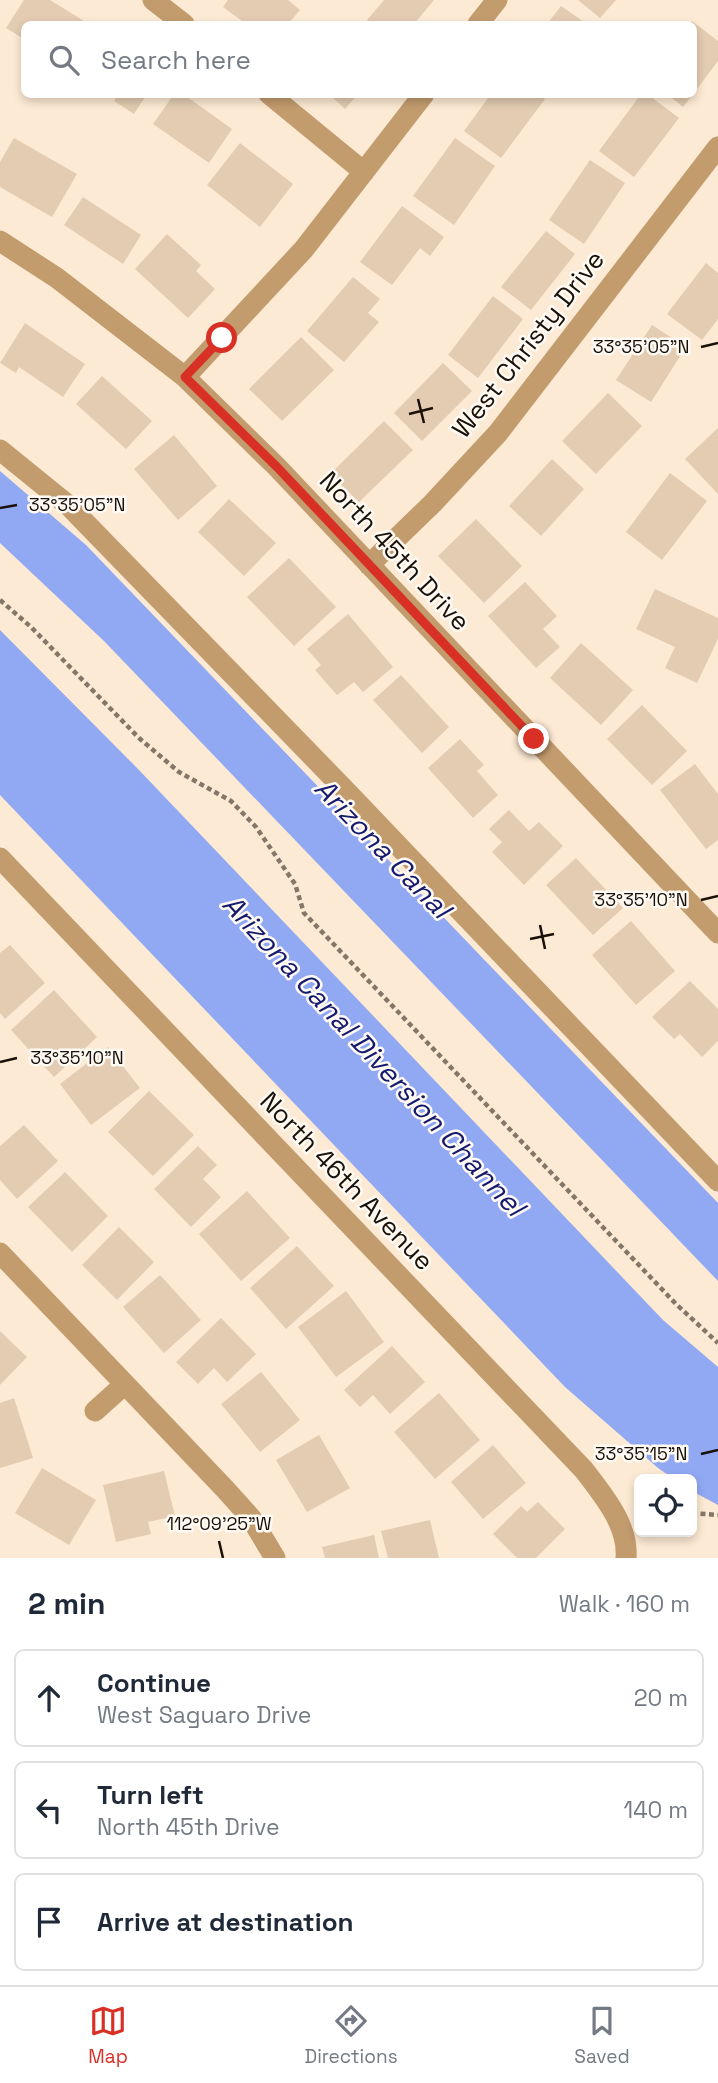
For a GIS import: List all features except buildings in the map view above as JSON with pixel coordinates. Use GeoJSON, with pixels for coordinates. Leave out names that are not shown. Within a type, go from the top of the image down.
{"type":"FeatureCollection","features":[{"type":"Feature","properties":{"kind":"street"},"geometry":{"type":"LineString","coordinates":[[480,21],[497,0]]}},
{"type":"Feature","properties":{"kind":"street"},"geometry":{"type":"LineString","coordinates":[[156,1],[180,21]]}},
{"type":"Feature","properties":{"kind":"street"},"geometry":{"type":"LineString","coordinates":[[274,98],[364,172]]}},
{"type":"Feature","properties":{"kind":"street"},"geometry":{"type":"LineString","coordinates":[[185,377],[303,249],[421,98]]}},
{"type":"Feature","properties":{"kind":"street","name":"West Christy Drive"},"geometry":{"type":"LineString","coordinates":[[369,565],[433,503],[498,433],[718,147]]}},
{"type":"Feature","properties":{"kind":"street","name":"North 45th Drive"},"geometry":{"type":"LineString","coordinates":[[0,241],[57,278],[185,377],[277,467],[718,933]]}},
{"type":"Feature","properties":{"kind":"street"},"geometry":{"type":"LineString","coordinates":[[0,450],[69,506],[348,793],[718,1181]]}},
{"type":"Feature","properties":{"kind":"street","name":"North 46th Avenue"},"geometry":{"type":"LineString","coordinates":[[0,858],[584,1470],[605,1497],[620,1527],[626,1558]]}},
{"type":"Feature","properties":{"kind":"street"},"geometry":{"type":"LineString","coordinates":[[0,1253],[251,1518],[275,1558]]}},
{"type":"Feature","properties":{"kind":"street"},"geometry":{"type":"LineString","coordinates":[[95,1411],[125,1384]]}},
{"type":"Feature","properties":{"kind":"path"},"geometry":{"type":"LineString","coordinates":[[0,600],[31,627],[139,738],[179,772],[231,801],[256,827],[295,884],[304,913],[666,1294],[718,1343]]}},
{"type":"Feature","properties":{"kind":"path"},"geometry":{"type":"LineString","coordinates":[[697,1513],[718,1515]]}},
{"type":"Feature","properties":{"kind":"water"},"geometry":{"type":"Polygon","coordinates":[[[0,471],[86,545],[718,1203],[718,1281],[104,641],[0,543],[0,471]]]}},
{"type":"Feature","properties":{"kind":"water","name":"Arizona Canal Diversion Channel"},"geometry":{"type":"Polygon","coordinates":[[[0,630],[138,769],[663,1320],[718,1367],[718,1505],[697,1494],[697,1474],[667,1474],[565,1387],[0,795],[0,630]]]}},
{"type":"Feature","properties":{"kind":"route"},"geometry":{"type":"LineString","coordinates":[[222,338],[185,377],[277,467],[534,739]]}},
{"type":"Feature","properties":{"kind":"water label","name":"Arizona Canal"},"geometry":{"type":"Point","coordinates":[383,848]}}]}
